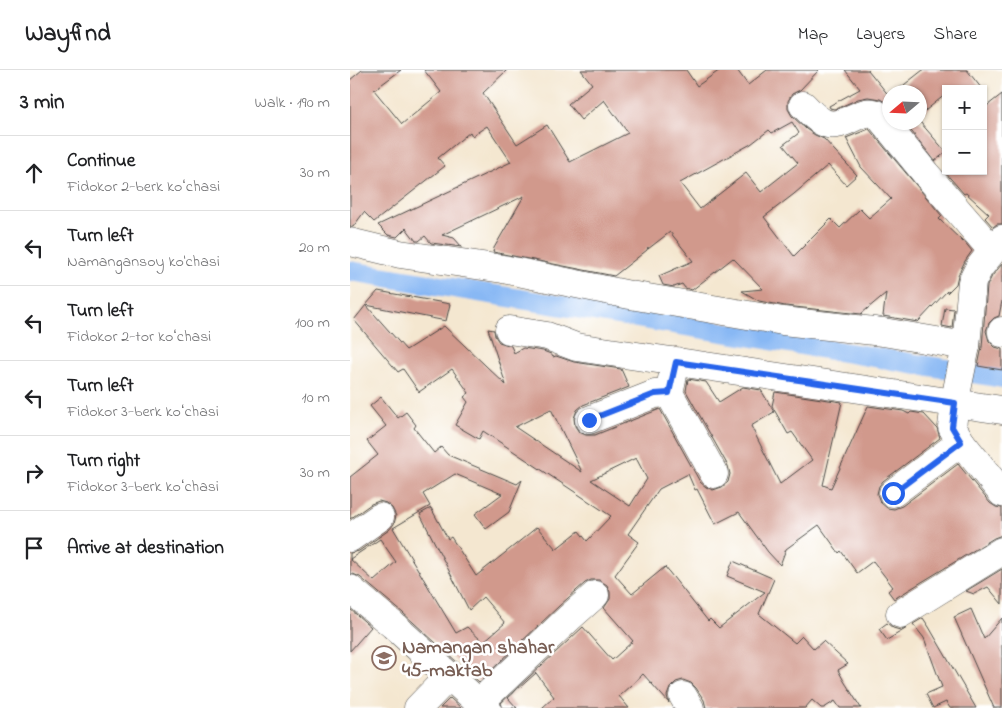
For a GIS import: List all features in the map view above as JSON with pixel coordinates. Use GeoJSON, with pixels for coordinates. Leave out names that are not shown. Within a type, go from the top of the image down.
{"type":"FeatureCollection","features":[{"type":"Feature","properties":{"kind":"street"},"geometry":{"type":"LineString","coordinates":[[803,105],[821,122],[829,124],[838,124],[867,113],[877,114],[926,174],[997,244],[979,268],[972,282],[964,353],[952,427],[961,442],[1002,493]]}},
{"type":"Feature","properties":{"kind":"street"},"geometry":{"type":"LineString","coordinates":[[350,242],[400,254],[503,269],[630,295],[783,321],[883,332],[964,353]]}},
{"type":"Feature","properties":{"kind":"street"},"geometry":{"type":"LineString","coordinates":[[509,330],[547,336],[576,347],[956,399],[1002,410]]}},
{"type":"Feature","properties":{"kind":"street"},"geometry":{"type":"LineString","coordinates":[[676,362],[669,393],[714,474]]}},
{"type":"Feature","properties":{"kind":"street"},"geometry":{"type":"LineString","coordinates":[[589,420],[655,394],[669,393]]}},
{"type":"Feature","properties":{"kind":"street"},"geometry":{"type":"LineString","coordinates":[[893,493],[961,442]]}},
{"type":"Feature","properties":{"kind":"street"},"geometry":{"type":"LineString","coordinates":[[350,538],[380,517]]}},
{"type":"Feature","properties":{"kind":"street"},"geometry":{"type":"LineString","coordinates":[[900,614],[1002,551]]}},
{"type":"Feature","properties":{"kind":"street"},"geometry":{"type":"LineString","coordinates":[[350,589],[483,706],[569,618],[595,595]]}},
{"type":"Feature","properties":{"kind":"street"},"geometry":{"type":"LineString","coordinates":[[418,708],[449,676]]}},
{"type":"Feature","properties":{"kind":"building"},"geometry":{"type":"Polygon","coordinates":[[[362,70],[401,70],[374,90],[402,124],[441,92],[424,70],[507,70],[483,93],[517,144],[547,125],[570,162],[628,133],[604,100],[581,120],[568,104],[592,84],[581,70],[686,70],[697,86],[720,70],[737,70],[748,85],[767,70],[819,70],[800,90],[792,94],[788,101],[788,109],[792,116],[806,129],[824,139],[857,175],[846,185],[828,165],[764,217],[794,256],[831,219],[840,228],[860,209],[869,218],[891,199],[861,167],[846,138],[869,129],[942,216],[939,219],[964,241],[972,251],[958,275],[956,284],[918,322],[883,316],[886,293],[861,314],[785,306],[759,301],[742,291],[763,289],[733,258],[692,290],[685,288],[682,284],[674,287],[663,285],[659,276],[693,261],[670,232],[648,249],[648,247],[647,250],[614,276],[493,252],[524,196],[442,235],[454,238],[462,247],[431,243],[425,236],[416,241],[406,228],[397,237],[388,235],[378,225],[511,162],[487,126],[472,136],[470,132],[438,158],[445,166],[374,222],[364,212],[353,227],[350,227],[350,80],[362,70]],[[792,122],[772,133],[769,130],[751,144],[680,183],[700,209],[746,173],[761,192],[798,163],[783,145],[799,133],[792,122]]]}},
{"type":"Feature","properties":{"kind":"building"},"geometry":{"type":"Polygon","coordinates":[[[845,70],[868,70],[882,87],[882,100],[868,97],[858,99],[838,108],[830,108],[829,106],[860,89],[845,70]]]}},
{"type":"Feature","properties":{"kind":"building"},"geometry":{"type":"Polygon","coordinates":[[[923,70],[967,70],[979,85],[942,85],[942,97],[927,109],[927,85],[904,85],[923,70]]]}},
{"type":"Feature","properties":{"kind":"building"},"geometry":{"type":"Polygon","coordinates":[[[1002,94],[1002,224],[997,224],[993,227],[985,218],[989,214],[966,193],[964,194],[947,175],[987,175],[987,106],[1002,94]]]}},
{"type":"Feature","properties":{"kind":"building"},"geometry":{"type":"Polygon","coordinates":[[[910,130],[927,130],[942,147],[942,155],[935,161],[910,130]]]}},
{"type":"Feature","properties":{"kind":"building"},"geometry":{"type":"Polygon","coordinates":[[[1002,264],[1002,301],[999,316],[989,323],[986,331],[989,341],[995,347],[1002,349],[1002,370],[978,366],[982,347],[987,286],[992,276],[1002,264]]]}},
{"type":"Feature","properties":{"kind":"building"},"geometry":{"type":"Polygon","coordinates":[[[378,291],[450,304],[446,321],[366,305],[378,291]]]}},
{"type":"Feature","properties":{"kind":"building"},"geometry":{"type":"Polygon","coordinates":[[[366,305],[406,350],[444,326],[506,385],[488,329],[494,330],[499,342],[511,346],[514,353],[523,348],[543,351],[551,354],[553,357],[556,356],[574,362],[621,369],[629,387],[583,405],[577,410],[574,418],[575,426],[579,432],[586,435],[595,435],[660,409],[700,482],[713,490],[722,487],[728,482],[730,474],[728,466],[686,391],[688,379],[706,382],[719,402],[743,387],[761,390],[774,412],[751,426],[780,484],[812,460],[792,432],[788,434],[772,406],[775,392],[842,402],[823,485],[831,488],[868,406],[903,411],[909,414],[911,412],[924,414],[937,428],[940,438],[883,481],[879,486],[877,494],[880,502],[887,508],[894,509],[902,506],[958,464],[990,503],[1002,508],[1002,535],[894,599],[888,591],[893,587],[873,561],[857,573],[841,551],[839,553],[819,525],[786,549],[780,565],[768,552],[739,512],[715,524],[688,474],[659,489],[628,534],[639,542],[615,575],[632,594],[665,567],[708,621],[710,619],[719,628],[765,592],[727,576],[733,561],[774,579],[759,614],[795,643],[802,636],[814,649],[823,641],[848,664],[838,670],[861,708],[840,708],[835,701],[821,708],[812,700],[805,708],[706,708],[704,700],[696,688],[691,683],[683,680],[676,682],[670,688],[667,696],[669,703],[643,674],[619,696],[629,708],[542,708],[554,697],[536,673],[508,698],[517,708],[503,708],[501,703],[583,627],[612,660],[633,641],[604,608],[610,599],[607,585],[599,580],[591,580],[559,606],[479,682],[360,577],[350,574],[350,559],[350,553],[359,551],[389,530],[394,524],[396,516],[392,508],[386,503],[379,501],[371,504],[350,519],[350,477],[378,455],[367,441],[386,426],[370,406],[381,397],[398,418],[406,412],[416,425],[414,428],[434,453],[441,447],[448,455],[517,484],[522,480],[509,512],[486,529],[475,514],[502,494],[455,474],[423,494],[430,506],[393,528],[456,633],[467,627],[483,642],[505,623],[483,597],[469,610],[420,514],[431,508],[448,539],[451,537],[476,576],[537,527],[556,549],[579,531],[587,541],[611,516],[483,431],[479,439],[455,425],[468,402],[464,397],[469,393],[452,369],[419,392],[403,369],[398,372],[354,320],[366,305]],[[551,409],[515,427],[582,472],[551,409]],[[636,458],[591,480],[630,506],[647,479],[636,458]],[[380,539],[350,559],[374,581],[396,562],[380,539]]]}},
{"type":"Feature","properties":{"kind":"building"},"geometry":{"type":"Polygon","coordinates":[[[945,308],[954,309],[952,328],[942,326],[945,308]]]}},
{"type":"Feature","properties":{"kind":"building"},"geometry":{"type":"Polygon","coordinates":[[[1002,569],[1002,604],[988,587],[974,594],[966,591],[1002,569]]]}},
{"type":"Feature","properties":{"kind":"building"},"geometry":{"type":"Polygon","coordinates":[[[350,609],[371,627],[350,651],[350,609]]]}},
{"type":"Feature","properties":{"kind":"building"},"geometry":{"type":"Polygon","coordinates":[[[971,609],[984,639],[1002,618],[1002,708],[994,708],[954,617],[971,609]]]}},
{"type":"Feature","properties":{"kind":"building"},"geometry":{"type":"Polygon","coordinates":[[[923,618],[976,708],[950,708],[946,702],[933,708],[926,694],[942,687],[924,638],[913,624],[923,618]]]}},
{"type":"Feature","properties":{"kind":"building"},"geometry":{"type":"Polygon","coordinates":[[[887,623],[893,628],[900,630],[907,628],[887,640],[879,629],[887,623]]]}},
{"type":"Feature","properties":{"kind":"building"},"geometry":{"type":"Polygon","coordinates":[[[450,698],[461,708],[440,708],[450,698]]]}},
{"type":"Feature","properties":{"kind":"waterway"},"geometry":{"type":"LineString","coordinates":[[350,271],[1002,378]]}},
{"type":"Feature","properties":{"kind":"place","name":"Namangan shahar 45-maktab"},"geometry":{"type":"Point","coordinates":[384,658]}},
{"type":"Feature","properties":{"kind":"route"},"geometry":{"type":"LineString","coordinates":[[589,420],[655,394],[669,393],[676,362],[955,403],[952,427],[961,442],[893,493]]}}]}
